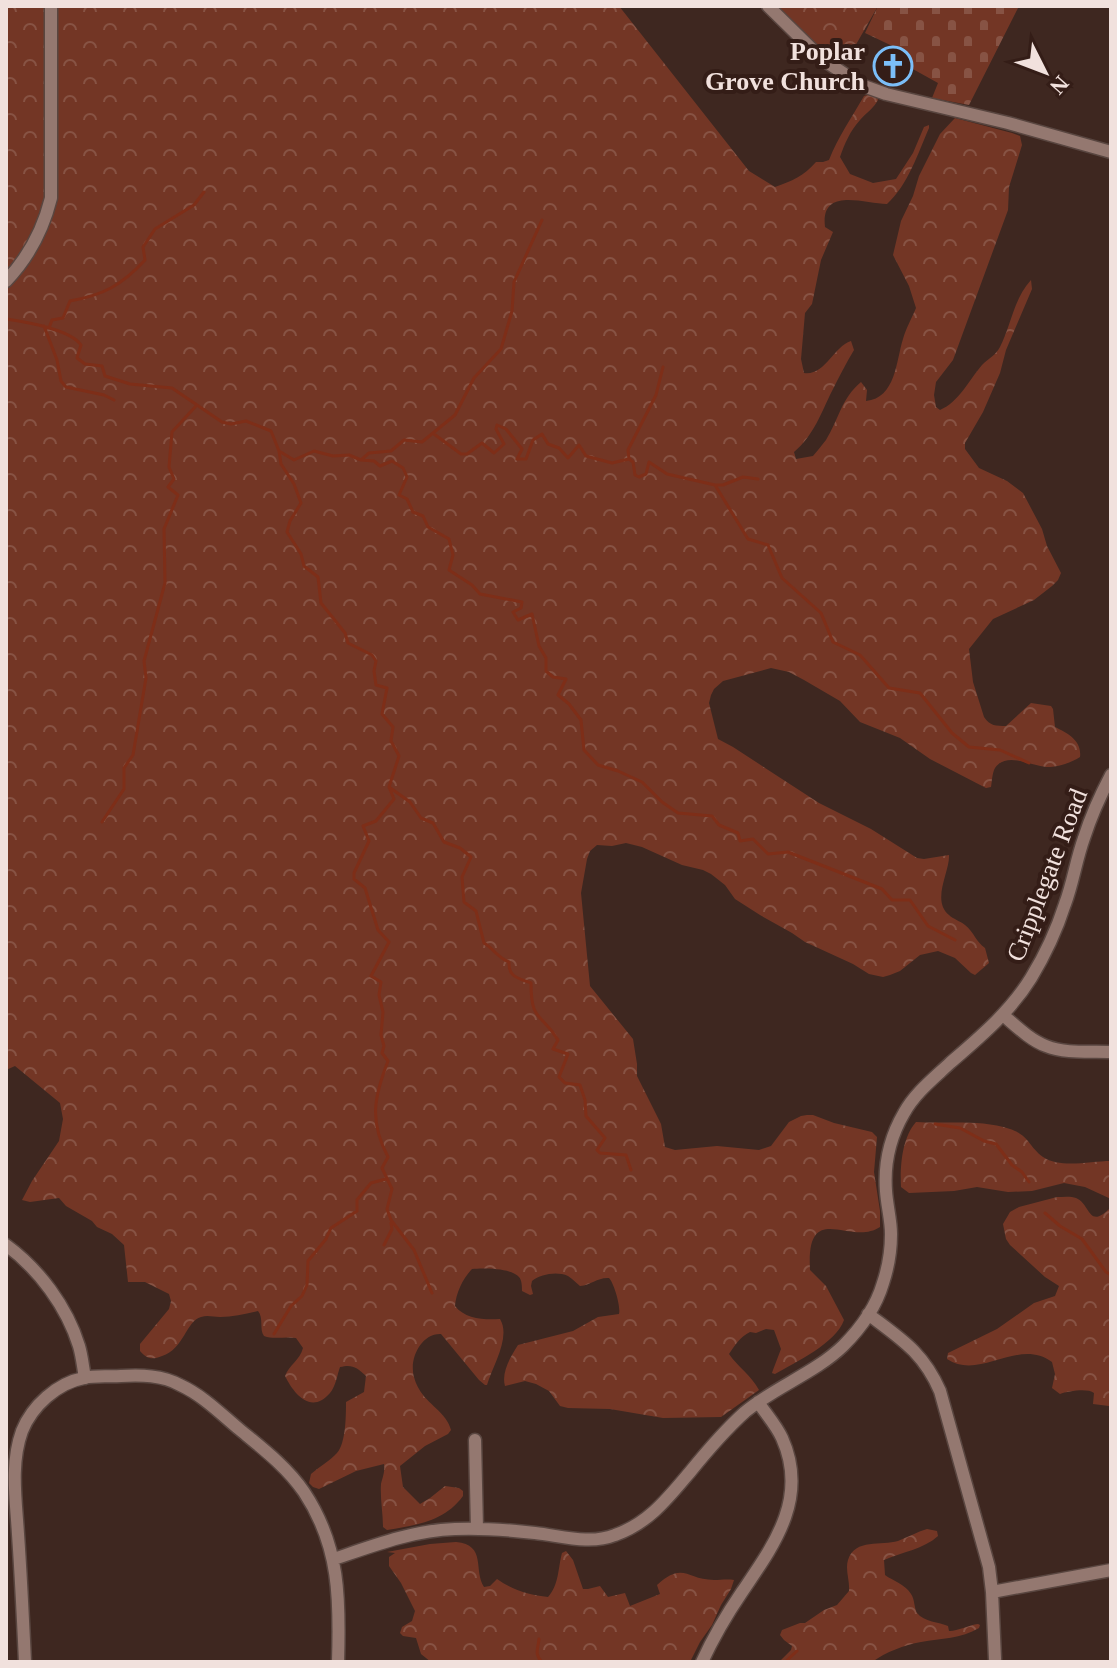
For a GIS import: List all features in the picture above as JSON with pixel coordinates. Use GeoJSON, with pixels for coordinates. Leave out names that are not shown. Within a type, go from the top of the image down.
{"type":"FeatureCollection","features":[{"type":"Feature","properties":{"kind":"street"},"geometry":{"type":"LineString","coordinates":[[6,281],[29,252],[46,219],[51,198],[51,6]]}},
{"type":"Feature","properties":{"kind":"street"},"geometry":{"type":"LineString","coordinates":[[768,6],[822,59],[861,85],[1111,152]]}},
{"type":"Feature","properties":{"kind":"street","name":"Cripplegate Road"},"geometry":{"type":"LineString","coordinates":[[334,1559],[403,1537],[438,1530],[477,1529],[601,1540],[632,1528],[665,1502],[744,1414],[830,1357],[851,1337],[882,1287],[890,1252],[891,1224],[885,1174],[897,1127],[914,1098],[1003,1015],[1031,978],[1066,903],[1088,827],[1111,775]]}},
{"type":"Feature","properties":{"kind":"street"},"geometry":{"type":"LineString","coordinates":[[1003,1015],[1044,1046],[1111,1052]]}},
{"type":"Feature","properties":{"kind":"street"},"geometry":{"type":"LineString","coordinates":[[6,1245],[19,1255],[54,1295],[71,1325],[85,1378]]}},
{"type":"Feature","properties":{"kind":"street"},"geometry":{"type":"LineString","coordinates":[[868,1314],[920,1356],[940,1391],[989,1567],[995,1659]]}},
{"type":"Feature","properties":{"kind":"street"},"geometry":{"type":"LineString","coordinates":[[25,1662],[15,1467],[22,1432],[28,1419],[45,1399],[65,1384],[85,1378],[155,1376],[180,1384],[194,1393],[278,1462],[304,1492],[334,1559],[340,1625],[338,1662]]}},
{"type":"Feature","properties":{"kind":"street"},"geometry":{"type":"LineString","coordinates":[[702,1662],[709,1645],[771,1548],[788,1511],[791,1474],[788,1457],[783,1440],[758,1402]]}},
{"type":"Feature","properties":{"kind":"street"},"geometry":{"type":"LineString","coordinates":[[475,1440],[477,1529]]}},
{"type":"Feature","properties":{"kind":"street"},"geometry":{"type":"LineString","coordinates":[[992,1592],[1111,1570]]}},
{"type":"Feature","properties":{"kind":"green space"},"geometry":{"type":"Polygon","coordinates":[[[6,6],[619,6],[749,171],[775,187],[797,178],[816,162],[829,160],[864,96],[877,96],[878,100],[853,128],[840,157],[850,174],[873,183],[896,179],[913,153],[924,127],[929,125],[907,178],[887,204],[846,200],[829,206],[825,214],[825,227],[833,232],[821,260],[812,304],[805,313],[801,359],[804,373],[818,370],[851,341],[854,350],[812,431],[794,452],[796,459],[813,456],[826,440],[849,395],[861,382],[867,390],[866,401],[883,393],[893,377],[904,335],[916,308],[893,255],[901,221],[940,134],[955,118],[1020,136],[1022,145],[1009,187],[1008,210],[953,360],[936,382],[934,395],[936,407],[940,410],[947,406],[996,352],[1021,295],[1031,280],[1032,289],[1006,350],[1000,373],[965,443],[965,449],[979,468],[1007,481],[1023,493],[1061,573],[1052,586],[1034,600],[993,619],[969,649],[973,682],[986,720],[994,725],[1006,726],[1031,703],[1051,706],[1055,727],[1076,742],[1080,757],[1050,767],[1006,760],[995,768],[991,787],[986,788],[930,759],[900,738],[860,722],[840,701],[789,672],[771,668],[723,681],[714,689],[709,703],[718,739],[819,803],[871,829],[917,858],[949,855],[941,894],[944,909],[971,931],[985,948],[989,963],[975,975],[955,958],[938,951],[920,955],[890,975],[869,974],[760,915],[735,899],[725,885],[703,870],[626,843],[597,845],[587,859],[581,893],[590,986],[633,1039],[637,1076],[661,1124],[665,1147],[675,1150],[717,1146],[759,1150],[771,1146],[789,1122],[807,1115],[872,1132],[877,1137],[874,1172],[880,1227],[868,1232],[822,1230],[815,1236],[811,1248],[810,1270],[826,1286],[844,1320],[840,1328],[814,1351],[775,1374],[772,1373],[781,1349],[774,1330],[750,1332],[743,1336],[729,1354],[759,1390],[721,1417],[663,1418],[610,1409],[568,1408],[560,1406],[549,1391],[536,1384],[525,1381],[505,1386],[506,1370],[518,1345],[573,1331],[598,1317],[619,1314],[617,1295],[609,1278],[580,1286],[564,1274],[554,1274],[532,1281],[533,1294],[530,1295],[522,1291],[521,1280],[515,1274],[497,1269],[472,1269],[460,1286],[455,1306],[469,1316],[500,1319],[503,1334],[497,1360],[485,1385],[441,1334],[424,1341],[414,1358],[414,1378],[451,1430],[400,1466],[403,1487],[420,1504],[445,1486],[459,1488],[463,1496],[438,1517],[387,1530],[383,1527],[381,1495],[384,1464],[356,1471],[319,1489],[309,1483],[311,1474],[340,1448],[345,1429],[346,1402],[364,1392],[366,1376],[363,1373],[351,1366],[340,1367],[330,1393],[316,1402],[304,1400],[285,1376],[303,1348],[296,1338],[264,1336],[258,1311],[201,1317],[175,1348],[155,1358],[147,1357],[140,1351],[140,1344],[169,1309],[169,1294],[145,1282],[128,1282],[124,1245],[59,1198],[30,1202],[22,1200],[59,1141],[63,1119],[60,1103],[15,1066],[6,1070],[6,6]]]}},
{"type":"Feature","properties":{"kind":"green space"},"geometry":{"type":"Polygon","coordinates":[[[773,6],[878,6],[854,48],[850,50],[837,44],[831,57],[773,6]]]}},
{"type":"Feature","properties":{"kind":"green space"},"geometry":{"type":"Polygon","coordinates":[[[878,6],[1019,6],[969,105],[932,98],[938,83],[911,68],[911,59],[905,52],[865,33],[878,6]]]}},
{"type":"Feature","properties":{"kind":"green space"},"geometry":{"type":"Polygon","coordinates":[[[916,1122],[975,1123],[1010,1129],[1021,1135],[1043,1157],[1058,1163],[1111,1161],[1111,1199],[1085,1187],[1064,1183],[1032,1191],[1008,1192],[977,1187],[909,1193],[901,1187],[902,1161],[905,1144],[916,1122]]]}},
{"type":"Feature","properties":{"kind":"green space"},"geometry":{"type":"Polygon","coordinates":[[[1057,1197],[1076,1198],[1090,1214],[1098,1217],[1111,1207],[1111,1409],[1093,1404],[1094,1393],[1091,1391],[1060,1394],[1052,1388],[1055,1374],[1052,1362],[1039,1356],[1026,1354],[973,1365],[947,1359],[948,1353],[997,1329],[1034,1303],[1055,1296],[1059,1286],[1010,1245],[1003,1224],[1010,1212],[1019,1207],[1057,1197]]]}},
{"type":"Feature","properties":{"kind":"green space"},"geometry":{"type":"Polygon","coordinates":[[[927,1529],[937,1531],[938,1536],[920,1547],[884,1560],[885,1575],[908,1591],[917,1613],[924,1618],[948,1626],[949,1631],[978,1624],[979,1628],[958,1636],[902,1647],[872,1662],[779,1662],[792,1646],[780,1635],[782,1630],[805,1623],[837,1605],[849,1591],[847,1564],[857,1548],[898,1541],[927,1529]]]}},
{"type":"Feature","properties":{"kind":"green space"},"geometry":{"type":"Polygon","coordinates":[[[456,1542],[466,1544],[476,1553],[484,1587],[497,1579],[515,1589],[548,1597],[556,1582],[562,1553],[566,1551],[573,1560],[583,1589],[600,1586],[608,1597],[625,1593],[630,1606],[660,1594],[657,1585],[673,1574],[734,1580],[690,1662],[431,1662],[421,1654],[416,1638],[400,1633],[402,1627],[412,1621],[415,1611],[389,1566],[389,1557],[395,1553],[387,1552],[456,1542]]]}},
{"type":"Feature","properties":{"kind":"waterway"},"geometry":{"type":"LineString","coordinates":[[49,328],[52,320],[63,318],[70,301],[102,292],[128,277],[145,260],[143,247],[155,229],[194,205],[204,192]]}},
{"type":"Feature","properties":{"kind":"waterway"},"geometry":{"type":"LineString","coordinates":[[361,460],[369,453],[391,451],[404,440],[422,442],[455,415],[474,378],[501,349],[512,311],[514,282],[542,220]]}},
{"type":"Feature","properties":{"kind":"waterway"},"geometry":{"type":"LineString","coordinates":[[6,319],[46,327],[75,339],[81,345],[77,358],[85,364],[102,366],[105,376],[130,384],[172,388],[222,422],[246,421],[271,431],[279,451],[294,460],[314,451],[333,456],[349,455],[374,461],[380,466],[392,461],[403,468],[407,477],[399,495],[407,499],[413,512],[423,516],[428,527],[449,539],[453,555],[449,570],[480,594],[522,602],[521,608],[513,612],[518,620],[532,614],[539,646],[546,658],[546,671],[553,677],[566,679],[558,695],[581,720],[584,750],[598,765],[642,782],[678,813],[712,816],[719,825],[738,833],[740,841],[753,839],[768,854],[788,852],[882,889],[892,900],[910,900],[928,926],[955,940]]}},
{"type":"Feature","properties":{"kind":"waterway"},"geometry":{"type":"LineString","coordinates":[[44,326],[61,381],[66,387],[114,400]]}},
{"type":"Feature","properties":{"kind":"waterway"},"geometry":{"type":"LineString","coordinates":[[663,367],[656,395],[628,450],[635,475],[646,474],[649,462],[667,474],[715,485],[743,477],[758,479]]}},
{"type":"Feature","properties":{"kind":"waterway"},"geometry":{"type":"LineString","coordinates":[[102,822],[124,789],[124,768],[133,755],[146,678],[144,661],[165,583],[164,529],[178,495],[168,487],[174,479],[169,467],[172,432],[196,406]]}},
{"type":"Feature","properties":{"kind":"waterway"},"geometry":{"type":"LineString","coordinates":[[434,434],[461,454],[467,454],[482,443],[494,453],[504,444],[497,425],[506,429],[522,449],[517,459],[526,459],[533,440],[542,434],[548,444],[559,448],[568,458],[579,445],[586,456],[612,463],[629,459]]}},
{"type":"Feature","properties":{"kind":"waterway"},"geometry":{"type":"LineString","coordinates":[[279,451],[281,464],[294,484],[301,503],[287,532],[301,554],[304,566],[318,577],[321,603],[345,633],[348,643],[372,655],[376,661],[376,685],[387,688],[382,714],[393,727],[391,741],[399,756],[389,787],[394,799],[376,821],[363,826],[369,841],[354,879],[365,888],[378,930],[389,942],[371,976],[381,982],[382,1053],[388,1061],[379,1086],[376,1109],[378,1132],[388,1157],[382,1168],[392,1189],[387,1209],[391,1220],[414,1250],[432,1293]]}},
{"type":"Feature","properties":{"kind":"waterway"},"geometry":{"type":"LineString","coordinates":[[715,485],[748,539],[768,545],[782,578],[821,613],[833,642],[860,655],[889,688],[920,693],[952,733],[969,747],[1000,750],[1029,763]]}},
{"type":"Feature","properties":{"kind":"waterway"},"geometry":{"type":"LineString","coordinates":[[389,787],[410,802],[421,818],[433,823],[444,842],[460,848],[471,857],[462,877],[464,902],[476,911],[484,943],[509,962],[510,971],[515,976],[531,983],[535,1011],[558,1040],[553,1049],[568,1054],[559,1077],[565,1083],[580,1085],[586,1116],[605,1138],[597,1150],[600,1153],[626,1155],[631,1170]]}},
{"type":"Feature","properties":{"kind":"waterway"},"geometry":{"type":"LineString","coordinates":[[935,1124],[960,1128],[996,1144],[1029,1182]]}},
{"type":"Feature","properties":{"kind":"waterway"},"geometry":{"type":"LineString","coordinates":[[274,1334],[291,1306],[302,1296],[307,1285],[308,1261],[331,1228],[357,1211],[357,1200],[371,1183],[386,1179]]}},
{"type":"Feature","properties":{"kind":"waterway"},"geometry":{"type":"LineString","coordinates":[[1045,1213],[1082,1239],[1111,1275]]}},
{"type":"Feature","properties":{"kind":"waterway"},"geometry":{"type":"LineString","coordinates":[[384,1245],[392,1229],[391,1223]]}},
{"type":"Feature","properties":{"kind":"waterway"},"geometry":{"type":"LineString","coordinates":[[539,1639],[537,1654],[542,1662]]}},
{"type":"Feature","properties":{"kind":"waterway"},"geometry":{"type":"LineString","coordinates":[[785,1662],[797,1651]]}},
{"type":"Feature","properties":{"kind":"place","name":"Poplar Grove Church"},"geometry":{"type":"Point","coordinates":[893,66]}}]}
